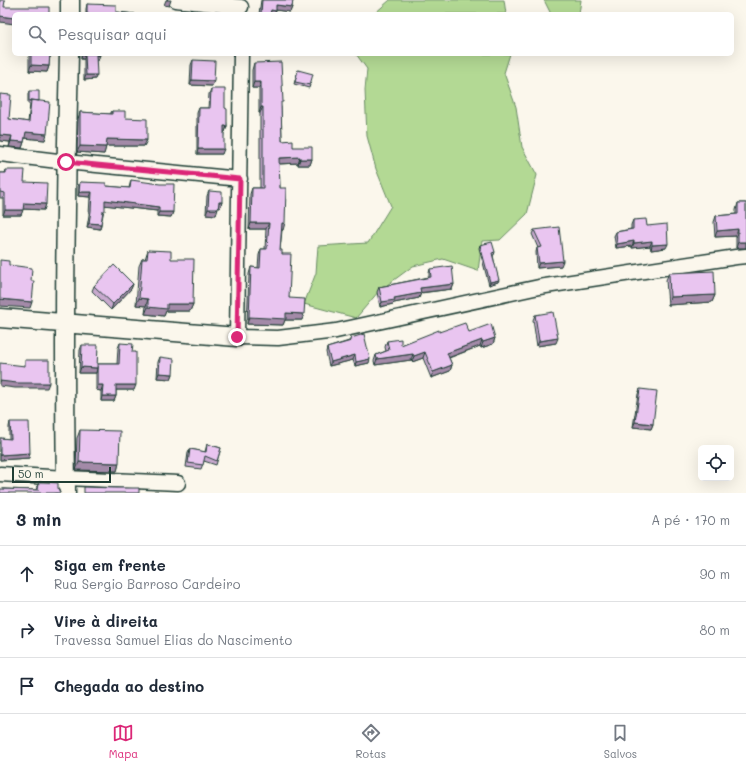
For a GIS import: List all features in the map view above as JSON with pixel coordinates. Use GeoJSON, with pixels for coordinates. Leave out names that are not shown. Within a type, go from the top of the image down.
{"type":"FeatureCollection","features":[{"type":"Feature","properties":{"kind":"street"},"geometry":{"type":"LineString","coordinates":[[70,0],[70,12]]}},
{"type":"Feature","properties":{"kind":"street"},"geometry":{"type":"LineString","coordinates":[[175,0],[241,7]]}},
{"type":"Feature","properties":{"kind":"street"},"geometry":{"type":"LineString","coordinates":[[66,486],[64,323],[69,56]]}},
{"type":"Feature","properties":{"kind":"street"},"geometry":{"type":"LineString","coordinates":[[237,337],[241,56]]}},
{"type":"Feature","properties":{"kind":"street"},"geometry":{"type":"LineString","coordinates":[[0,154],[240,179]]}},
{"type":"Feature","properties":{"kind":"street"},"geometry":{"type":"LineString","coordinates":[[0,318],[237,337],[278,338],[336,331],[539,287],[746,256]]}},
{"type":"Feature","properties":{"kind":"street"},"geometry":{"type":"LineString","coordinates":[[0,474],[66,486],[178,483]]}},
{"type":"Feature","properties":{"kind":"green space"},"geometry":{"type":"Polygon","coordinates":[[[390,0],[504,0],[506,12],[376,12],[390,0]]]}},
{"type":"Feature","properties":{"kind":"green space"},"geometry":{"type":"Polygon","coordinates":[[[544,0],[581,0],[579,12],[550,12],[544,0]]]}},
{"type":"Feature","properties":{"kind":"green space"},"geometry":{"type":"Polygon","coordinates":[[[357,56],[509,56],[504,73],[516,107],[522,147],[537,175],[527,214],[500,240],[482,241],[478,271],[443,259],[413,266],[379,291],[356,318],[304,304],[316,273],[318,246],[368,243],[391,206],[376,169],[367,136],[365,90],[367,69],[357,56]]]}},
{"type":"Feature","properties":{"kind":"building"},"geometry":{"type":"Polygon","coordinates":[[[0,0],[5,0],[4,7],[49,7],[49,12],[12,12],[12,18],[0,16],[0,0]]]}},
{"type":"Feature","properties":{"kind":"building"},"geometry":{"type":"Polygon","coordinates":[[[262,0],[293,0],[292,7],[276,5],[276,11],[271,10],[270,12],[261,12],[262,0]]]}},
{"type":"Feature","properties":{"kind":"building"},"geometry":{"type":"Polygon","coordinates":[[[87,4],[116,5],[116,12],[87,12],[87,4]]]}},
{"type":"Feature","properties":{"kind":"building"},"geometry":{"type":"Polygon","coordinates":[[[31,56],[50,56],[49,66],[31,65],[31,56]]]}},
{"type":"Feature","properties":{"kind":"building"},"geometry":{"type":"Polygon","coordinates":[[[85,56],[96,56],[97,75],[86,75],[85,56]]]}},
{"type":"Feature","properties":{"kind":"building"},"geometry":{"type":"Polygon","coordinates":[[[193,60],[215,61],[214,81],[192,80],[193,60]]]}},
{"type":"Feature","properties":{"kind":"building"},"geometry":{"type":"Polygon","coordinates":[[[281,62],[283,102],[281,102],[282,141],[293,140],[293,147],[312,147],[312,159],[300,159],[300,157],[279,158],[280,188],[286,188],[285,223],[282,223],[280,250],[282,250],[282,254],[291,254],[289,298],[305,299],[304,314],[286,313],[286,319],[249,317],[251,267],[260,268],[261,249],[267,249],[269,223],[251,223],[252,188],[263,188],[263,107],[261,107],[261,82],[254,82],[254,63],[281,62]]]}},
{"type":"Feature","properties":{"kind":"building"},"geometry":{"type":"Polygon","coordinates":[[[298,70],[313,74],[310,85],[295,82],[298,70]]]}},
{"type":"Feature","properties":{"kind":"building"},"geometry":{"type":"Polygon","coordinates":[[[211,89],[225,89],[227,126],[224,126],[224,149],[198,149],[199,108],[210,108],[211,89]]]}},
{"type":"Feature","properties":{"kind":"building"},"geometry":{"type":"Polygon","coordinates":[[[29,91],[39,91],[39,101],[29,101],[29,91]]]}},
{"type":"Feature","properties":{"kind":"building"},"geometry":{"type":"Polygon","coordinates":[[[0,94],[11,95],[9,119],[29,122],[31,100],[50,102],[47,134],[26,132],[24,142],[11,141],[12,136],[0,135],[0,94]]]}},
{"type":"Feature","properties":{"kind":"building"},"geometry":{"type":"Polygon","coordinates":[[[112,111],[125,111],[125,118],[147,119],[147,140],[107,139],[106,147],[80,146],[80,112],[112,114],[112,111]]]}},
{"type":"Feature","properties":{"kind":"building"},"geometry":{"type":"Polygon","coordinates":[[[6,170],[25,170],[24,182],[47,183],[46,204],[24,203],[23,210],[5,210],[5,193],[0,192],[0,173],[6,173],[6,170]]]}},
{"type":"Feature","properties":{"kind":"building"},"geometry":{"type":"Polygon","coordinates":[[[131,180],[160,184],[174,184],[173,212],[159,212],[159,207],[105,200],[105,211],[103,211],[101,224],[89,223],[92,192],[79,192],[80,182],[106,183],[106,186],[130,188],[131,180]]]}},
{"type":"Feature","properties":{"kind":"building"},"geometry":{"type":"Polygon","coordinates":[[[209,191],[222,192],[222,202],[219,202],[218,209],[208,209],[209,191]]]}},
{"type":"Feature","properties":{"kind":"building"},"geometry":{"type":"Polygon","coordinates":[[[738,203],[746,203],[746,242],[738,242],[738,229],[717,231],[716,216],[738,214],[738,203]]]}},
{"type":"Feature","properties":{"kind":"building"},"geometry":{"type":"Polygon","coordinates":[[[646,219],[647,226],[667,224],[668,244],[652,245],[652,241],[634,243],[634,241],[617,244],[616,232],[633,229],[633,220],[646,219]]]}},
{"type":"Feature","properties":{"kind":"building"},"geometry":{"type":"Polygon","coordinates":[[[559,227],[563,261],[539,263],[537,248],[542,247],[534,230],[559,227]]]}},
{"type":"Feature","properties":{"kind":"building"},"geometry":{"type":"Polygon","coordinates":[[[492,242],[495,252],[492,253],[499,280],[490,282],[480,245],[492,242]]]}},
{"type":"Feature","properties":{"kind":"building"},"geometry":{"type":"Polygon","coordinates":[[[148,250],[171,251],[171,259],[194,259],[193,304],[167,304],[167,309],[148,307],[148,299],[139,298],[142,259],[147,259],[148,250]]]}},
{"type":"Feature","properties":{"kind":"building"},"geometry":{"type":"Polygon","coordinates":[[[0,260],[9,261],[9,265],[32,268],[31,281],[34,281],[32,302],[0,299],[0,260]]]}},
{"type":"Feature","properties":{"kind":"building"},"geometry":{"type":"Polygon","coordinates":[[[114,265],[133,284],[113,304],[94,286],[114,265]]]}},
{"type":"Feature","properties":{"kind":"building"},"geometry":{"type":"Polygon","coordinates":[[[452,266],[454,284],[420,288],[421,293],[382,302],[379,287],[431,277],[430,269],[452,266]]]}},
{"type":"Feature","properties":{"kind":"building"},"geometry":{"type":"Polygon","coordinates":[[[714,271],[715,295],[670,297],[669,273],[714,271]]]}},
{"type":"Feature","properties":{"kind":"building"},"geometry":{"type":"Polygon","coordinates":[[[553,312],[558,338],[539,341],[535,315],[553,312]]]}},
{"type":"Feature","properties":{"kind":"building"},"geometry":{"type":"Polygon","coordinates":[[[465,323],[469,332],[491,324],[495,338],[483,342],[482,340],[447,353],[452,365],[433,372],[425,352],[414,356],[413,354],[377,359],[376,355],[389,350],[387,341],[401,339],[401,345],[439,330],[439,332],[465,323]]]}},
{"type":"Feature","properties":{"kind":"building"},"geometry":{"type":"Polygon","coordinates":[[[364,334],[370,359],[356,362],[355,355],[331,362],[327,348],[351,341],[351,338],[364,334]]]}},
{"type":"Feature","properties":{"kind":"building"},"geometry":{"type":"Polygon","coordinates":[[[120,343],[133,344],[132,352],[136,352],[136,385],[116,385],[116,396],[102,396],[103,385],[98,385],[98,364],[119,364],[120,343]]]}},
{"type":"Feature","properties":{"kind":"building"},"geometry":{"type":"Polygon","coordinates":[[[82,345],[98,345],[97,368],[81,367],[82,345]]]}},
{"type":"Feature","properties":{"kind":"building"},"geometry":{"type":"Polygon","coordinates":[[[160,357],[174,359],[173,374],[159,373],[160,357]]]}},
{"type":"Feature","properties":{"kind":"building"},"geometry":{"type":"Polygon","coordinates":[[[25,360],[49,360],[49,383],[17,383],[0,381],[0,363],[25,366],[25,360]]]}},
{"type":"Feature","properties":{"kind":"building"},"geometry":{"type":"Polygon","coordinates":[[[640,389],[657,391],[653,424],[635,422],[640,389]]]}},
{"type":"Feature","properties":{"kind":"building"},"geometry":{"type":"Polygon","coordinates":[[[10,422],[29,422],[30,453],[0,455],[0,438],[11,439],[10,422]]]}},
{"type":"Feature","properties":{"kind":"building"},"geometry":{"type":"Polygon","coordinates":[[[80,430],[120,431],[119,463],[79,462],[80,430]]]}},
{"type":"Feature","properties":{"kind":"building"},"geometry":{"type":"Polygon","coordinates":[[[207,444],[221,448],[217,461],[205,456],[203,465],[188,463],[190,449],[206,452],[207,444]]]}},
{"type":"Feature","properties":{"kind":"building"},"geometry":{"type":"Polygon","coordinates":[[[39,482],[58,483],[60,493],[0,493],[0,489],[38,490],[39,482]]]}},
{"type":"Feature","properties":{"kind":"building"},"geometry":{"type":"Polygon","coordinates":[[[84,487],[139,488],[139,493],[84,493],[84,487]]]}},
{"type":"Feature","properties":{"kind":"route"},"geometry":{"type":"LineString","coordinates":[[66,162],[240,179],[237,337]]}}]}
